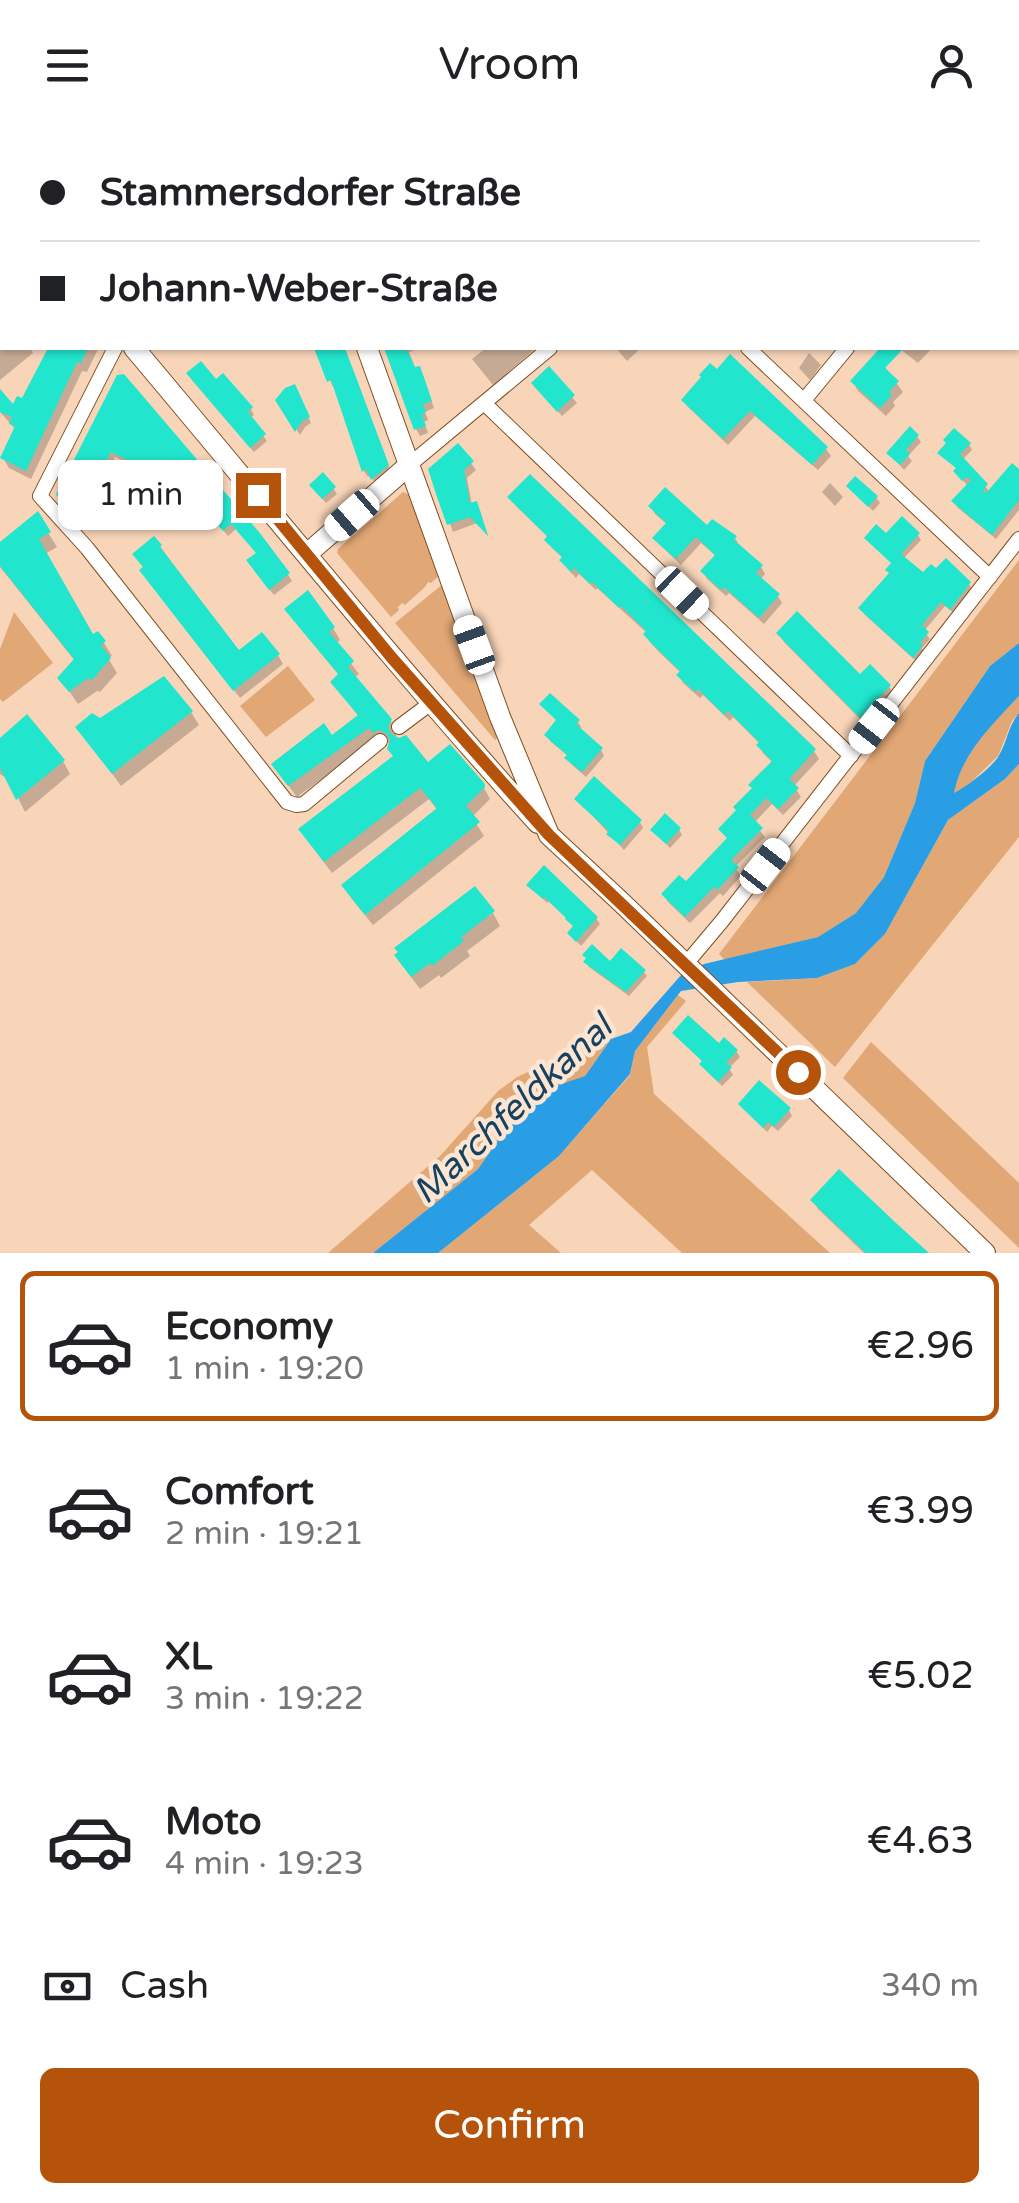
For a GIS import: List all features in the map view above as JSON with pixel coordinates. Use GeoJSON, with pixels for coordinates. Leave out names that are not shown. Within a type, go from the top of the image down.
{"type":"FeatureCollection","features":[{"type":"Feature","properties":{"kind":"main road"},"geometry":{"type":"LineString","coordinates":[[136,350],[372,636],[549,835],[985,1253]]}},
{"type":"Feature","properties":{"kind":"main road"},"geometry":{"type":"LineString","coordinates":[[368,350],[500,717],[549,835]]}},
{"type":"Feature","properties":{"kind":"main road"},"geometry":{"type":"LineString","coordinates":[[307,554],[408,466]]}},
{"type":"Feature","properties":{"kind":"street"},"geometry":{"type":"LineString","coordinates":[[114,350],[40,496],[87,548],[288,802],[304,804],[380,742]]}},
{"type":"Feature","properties":{"kind":"street"},"geometry":{"type":"LineString","coordinates":[[408,466],[548,350]]}},
{"type":"Feature","properties":{"kind":"street"},"geometry":{"type":"LineString","coordinates":[[750,350],[990,577]]}},
{"type":"Feature","properties":{"kind":"street"},"geometry":{"type":"LineString","coordinates":[[805,399],[845,350]]}},
{"type":"Feature","properties":{"kind":"street"},"geometry":{"type":"LineString","coordinates":[[484,403],[852,756]]}},
{"type":"Feature","properties":{"kind":"street"},"geometry":{"type":"LineString","coordinates":[[686,967],[1019,539]]}},
{"type":"Feature","properties":{"kind":"street"},"geometry":{"type":"LineString","coordinates":[[399,727],[431,703]]}},
{"type":"Feature","properties":{"kind":"shaded area"},"geometry":{"type":"Polygon","coordinates":[[[403,492],[410,495],[440,575],[405,605],[402,603],[391,617],[337,553],[403,492]]]}},
{"type":"Feature","properties":{"kind":"shaded area"},"geometry":{"type":"Polygon","coordinates":[[[1019,560],[1019,643],[990,666],[925,761],[915,803],[884,877],[856,913],[818,937],[725,960],[719,954],[1019,560]]]}},
{"type":"Feature","properties":{"kind":"shaded area"},"geometry":{"type":"Polygon","coordinates":[[[443,584],[494,728],[495,740],[395,623],[443,584]]]}},
{"type":"Feature","properties":{"kind":"shaded area"},"geometry":{"type":"Polygon","coordinates":[[[14,612],[53,663],[3,702],[0,649],[14,612]]]}},
{"type":"Feature","properties":{"kind":"shaded area"},"geometry":{"type":"Polygon","coordinates":[[[288,666],[315,700],[266,737],[240,706],[288,666]]]}},
{"type":"Feature","properties":{"kind":"shaded area"},"geometry":{"type":"Polygon","coordinates":[[[1019,696],[1019,713],[998,756],[953,794],[970,753],[1019,696]]]}},
{"type":"Feature","properties":{"kind":"shaded area"},"geometry":{"type":"Polygon","coordinates":[[[1019,764],[1019,837],[835,1067],[747,982],[817,978],[855,964],[885,934],[948,820],[1005,779],[1019,764]]]}},
{"type":"Feature","properties":{"kind":"shaded area"},"geometry":{"type":"Polygon","coordinates":[[[678,995],[686,1001],[647,1047],[654,1094],[830,1253],[682,1253],[592,1170],[529,1225],[561,1253],[438,1253],[559,1156],[630,1075],[635,1051],[678,995]]]}},
{"type":"Feature","properties":{"kind":"shaded area"},"geometry":{"type":"Polygon","coordinates":[[[611,1039],[585,1076],[541,1092],[517,1114],[478,1169],[373,1253],[328,1253],[441,1155],[498,1091],[517,1077],[594,1042],[611,1039]]]}},
{"type":"Feature","properties":{"kind":"shaded area"},"geometry":{"type":"Polygon","coordinates":[[[871,1042],[1019,1183],[1019,1248],[843,1078],[871,1042]]]}},
{"type":"Feature","properties":{"kind":"water"},"geometry":{"type":"Polygon","coordinates":[[[1019,643],[1019,696],[971,753],[954,793],[994,762],[1019,713],[1019,764],[1005,779],[948,820],[885,934],[855,964],[817,978],[738,982],[681,991],[635,1051],[630,1074],[559,1156],[438,1253],[373,1253],[478,1169],[517,1114],[541,1091],[585,1076],[611,1039],[631,1032],[682,974],[704,964],[818,937],[856,913],[884,877],[915,803],[925,761],[990,666],[1019,643]]]}},
{"type":"Feature","properties":{"kind":"building"},"geometry":{"type":"Polygon","coordinates":[[[47,350],[87,350],[81,363],[77,362],[26,471],[0,458],[15,426],[9,424],[12,417],[0,412],[0,389],[13,404],[17,396],[22,398],[47,350]]]}},
{"type":"Feature","properties":{"kind":"building"},"geometry":{"type":"Polygon","coordinates":[[[315,350],[346,350],[389,465],[371,480],[366,469],[362,472],[331,380],[327,382],[315,350]]]}},
{"type":"Feature","properties":{"kind":"building"},"geometry":{"type":"Polygon","coordinates":[[[385,350],[407,350],[415,367],[420,366],[432,401],[423,404],[426,426],[414,430],[385,350]]]}},
{"type":"Feature","properties":{"kind":"building"},"geometry":{"type":"Polygon","coordinates":[[[878,350],[902,350],[885,368],[899,381],[880,408],[850,381],[878,350]]]}},
{"type":"Feature","properties":{"kind":"building"},"geometry":{"type":"Polygon","coordinates":[[[730,354],[828,447],[812,465],[750,411],[723,439],[681,400],[710,363],[717,369],[730,354]]]}},
{"type":"Feature","properties":{"kind":"building"},"geometry":{"type":"Polygon","coordinates":[[[201,361],[216,379],[223,373],[253,407],[248,412],[266,434],[250,448],[186,373],[201,361]]]}},
{"type":"Feature","properties":{"kind":"building"},"geometry":{"type":"Polygon","coordinates":[[[549,366],[575,395],[557,412],[531,383],[549,366]]]}},
{"type":"Feature","properties":{"kind":"building"},"geometry":{"type":"Polygon","coordinates":[[[124,374],[290,573],[269,590],[246,560],[256,553],[231,524],[223,531],[206,512],[211,508],[206,497],[187,477],[152,505],[130,486],[147,470],[111,452],[84,502],[56,495],[117,375],[124,374]]]}},
{"type":"Feature","properties":{"kind":"building"},"geometry":{"type":"Polygon","coordinates":[[[295,384],[310,417],[295,432],[275,400],[285,388],[295,384]]]}},
{"type":"Feature","properties":{"kind":"building"},"geometry":{"type":"Polygon","coordinates":[[[910,426],[919,435],[900,465],[886,453],[910,426]]]}},
{"type":"Feature","properties":{"kind":"building"},"geometry":{"type":"Polygon","coordinates":[[[954,428],[971,443],[960,454],[988,484],[983,490],[986,493],[1012,463],[1019,469],[1019,500],[992,535],[951,501],[971,480],[967,477],[962,481],[953,471],[956,468],[937,453],[954,428]]]}},
{"type":"Feature","properties":{"kind":"building"},"geometry":{"type":"Polygon","coordinates":[[[458,443],[474,461],[464,470],[470,503],[477,501],[488,536],[470,517],[447,525],[437,497],[428,469],[458,443]]]}},
{"type":"Feature","properties":{"kind":"building"},"geometry":{"type":"Polygon","coordinates":[[[323,472],[336,487],[322,499],[309,485],[323,472]]]}},
{"type":"Feature","properties":{"kind":"building"},"geometry":{"type":"Polygon","coordinates":[[[530,474],[816,749],[789,779],[799,788],[778,809],[766,798],[750,815],[763,828],[731,860],[739,867],[685,917],[661,894],[679,875],[686,881],[727,838],[718,829],[752,788],[748,785],[772,761],[728,711],[724,715],[698,689],[695,692],[676,675],[680,671],[625,610],[559,560],[562,557],[544,540],[547,536],[507,497],[530,474]]]}},
{"type":"Feature","properties":{"kind":"building"},"geometry":{"type":"Polygon","coordinates":[[[855,476],[878,496],[868,507],[846,486],[855,476]]]}},
{"type":"Feature","properties":{"kind":"building"},"geometry":{"type":"Polygon","coordinates":[[[665,487],[707,525],[712,519],[737,536],[734,540],[763,565],[756,573],[780,594],[759,618],[700,571],[715,555],[696,537],[676,559],[652,538],[666,523],[648,506],[665,487]]]}},
{"type":"Feature","properties":{"kind":"building"},"geometry":{"type":"Polygon","coordinates":[[[38,511],[51,532],[39,539],[93,634],[98,631],[106,641],[101,645],[111,658],[92,680],[88,678],[69,692],[57,678],[74,659],[0,566],[0,542],[38,511]]]}},
{"type":"Feature","properties":{"kind":"building"},"geometry":{"type":"Polygon","coordinates":[[[902,516],[920,533],[901,554],[923,572],[931,564],[936,568],[946,558],[971,582],[950,610],[941,602],[922,625],[929,632],[913,658],[858,608],[889,573],[885,570],[891,563],[864,538],[876,524],[886,533],[902,516]]]}},
{"type":"Feature","properties":{"kind":"building"},"geometry":{"type":"Polygon","coordinates":[[[154,536],[239,650],[262,632],[280,654],[233,691],[139,570],[143,567],[132,554],[154,536]]]}},
{"type":"Feature","properties":{"kind":"building"},"geometry":{"type":"Polygon","coordinates":[[[308,590],[335,627],[329,632],[354,661],[348,667],[392,719],[388,727],[391,734],[399,738],[406,735],[428,762],[450,744],[485,784],[466,806],[480,822],[365,915],[341,885],[437,808],[420,788],[324,862],[298,829],[393,756],[387,749],[387,734],[379,730],[373,733],[369,728],[288,786],[271,764],[324,723],[332,735],[358,715],[330,682],[338,674],[284,609],[308,590]]]}},
{"type":"Feature","properties":{"kind":"building"},"geometry":{"type":"Polygon","coordinates":[[[797,611],[860,674],[870,664],[891,685],[860,718],[776,633],[797,611]]]}},
{"type":"Feature","properties":{"kind":"building"},"geometry":{"type":"Polygon","coordinates":[[[164,676],[193,711],[112,774],[75,727],[92,713],[100,718],[164,676]]]}},
{"type":"Feature","properties":{"kind":"building"},"geometry":{"type":"Polygon","coordinates":[[[550,693],[603,748],[582,772],[544,735],[556,720],[539,704],[550,693]]]}},
{"type":"Feature","properties":{"kind":"building"},"geometry":{"type":"Polygon","coordinates":[[[27,714],[65,760],[16,800],[0,768],[0,738],[27,714]]]}},
{"type":"Feature","properties":{"kind":"building"},"geometry":{"type":"Polygon","coordinates":[[[594,776],[642,820],[620,845],[574,799],[594,776]]]}},
{"type":"Feature","properties":{"kind":"building"},"geometry":{"type":"Polygon","coordinates":[[[665,813],[681,828],[666,844],[650,830],[665,813]]]}},
{"type":"Feature","properties":{"kind":"building"},"geometry":{"type":"Polygon","coordinates":[[[544,865],[598,917],[576,942],[567,933],[573,926],[566,918],[526,885],[544,865]]]}},
{"type":"Feature","properties":{"kind":"building"},"geometry":{"type":"Polygon","coordinates":[[[475,886],[495,911],[461,937],[464,941],[411,977],[394,955],[398,952],[394,948],[475,886]]]}},
{"type":"Feature","properties":{"kind":"building"},"geometry":{"type":"Polygon","coordinates":[[[592,944],[610,961],[621,948],[646,970],[626,992],[583,962],[586,958],[582,955],[592,944]]]}},
{"type":"Feature","properties":{"kind":"building"},"geometry":{"type":"Polygon","coordinates":[[[688,1015],[719,1043],[724,1037],[738,1050],[726,1063],[732,1067],[718,1082],[672,1033],[688,1015]]]}},
{"type":"Feature","properties":{"kind":"building"},"geometry":{"type":"Polygon","coordinates":[[[759,1080],[791,1108],[774,1127],[768,1122],[763,1128],[738,1104],[759,1080]]]}},
{"type":"Feature","properties":{"kind":"building"},"geometry":{"type":"Polygon","coordinates":[[[839,1169],[929,1253],[866,1253],[810,1200],[839,1169]]]}},
{"type":"Feature","properties":{"kind":"route"},"geometry":{"type":"LineString","coordinates":[[258,495],[392,658],[549,835],[798,1072]]}},
{"type":"Feature","properties":{"kind":"water label","name":"Marchfeldkanal"},"geometry":{"type":"Point","coordinates":[512,1109]}}]}
